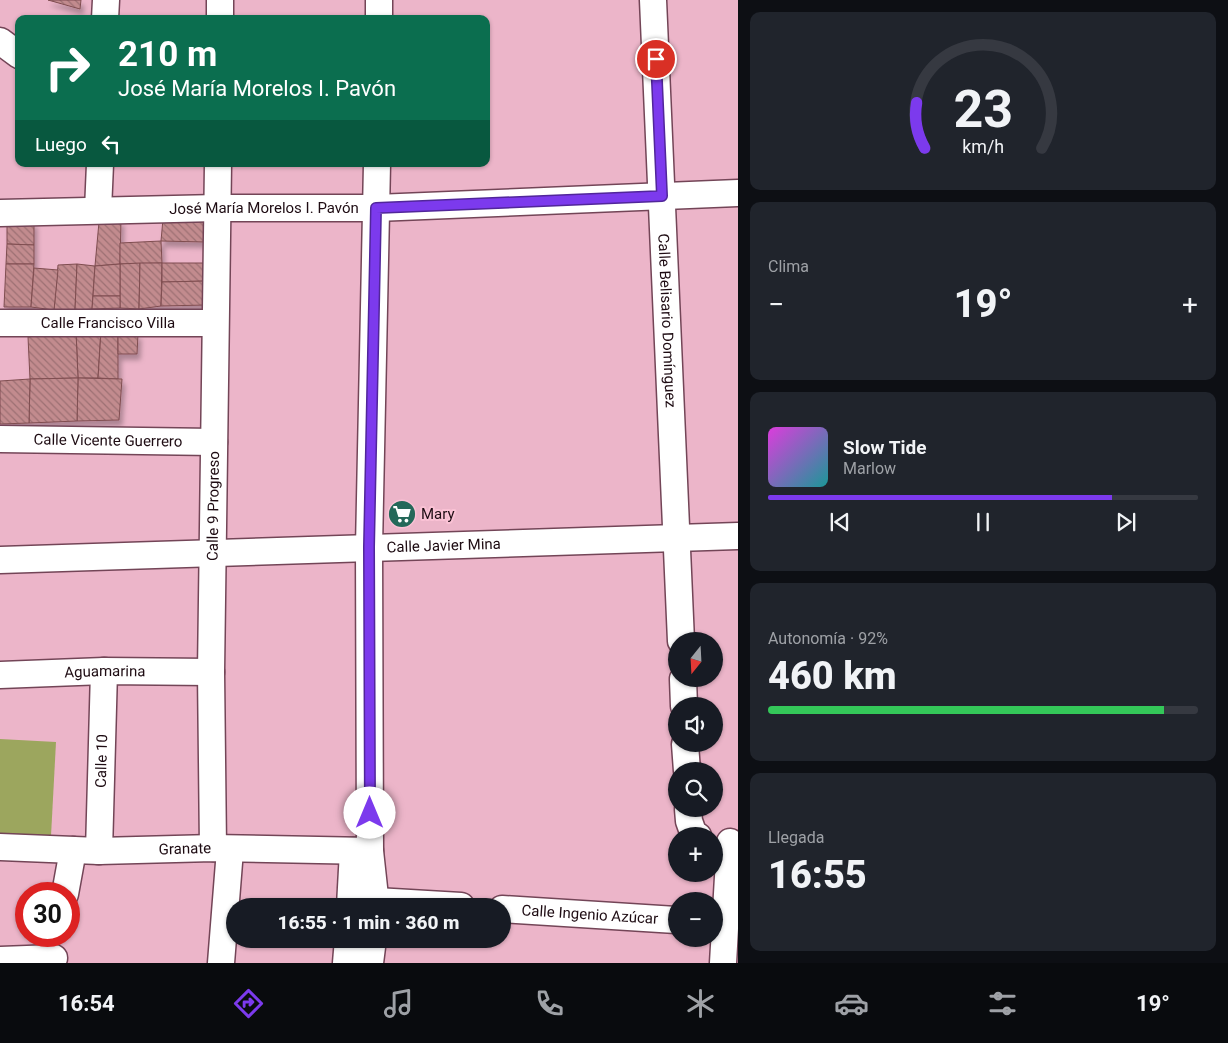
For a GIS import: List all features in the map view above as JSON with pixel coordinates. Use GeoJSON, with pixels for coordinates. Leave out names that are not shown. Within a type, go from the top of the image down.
{"type":"FeatureCollection","features":[{"type":"Feature","properties":{"kind":"street"},"geometry":{"type":"LineString","coordinates":[[105,15],[106,0]]}},
{"type":"Feature","properties":{"kind":"street"},"geometry":{"type":"LineString","coordinates":[[220,0],[220,15]]}},
{"type":"Feature","properties":{"kind":"street"},"geometry":{"type":"LineString","coordinates":[[379,0],[379,15]]}},
{"type":"Feature","properties":{"kind":"street","name":"Calle Belisario Domínguez"},"geometry":{"type":"LineString","coordinates":[[653,0],[681,632]]}},
{"type":"Feature","properties":{"kind":"street"},"geometry":{"type":"LineString","coordinates":[[0,41],[15,52]]}},
{"type":"Feature","properties":{"kind":"street"},"geometry":{"type":"LineString","coordinates":[[98,210],[100,167]]}},
{"type":"Feature","properties":{"kind":"street","name":"Calle 9 Progreso"},"geometry":{"type":"LineString","coordinates":[[218,167],[211,672],[221,849],[220,963]]}},
{"type":"Feature","properties":{"kind":"street"},"geometry":{"type":"LineString","coordinates":[[352,898],[362,851],[377,167]]}},
{"type":"Feature","properties":{"kind":"street","name":"José María Morelos I. Pavón"},"geometry":{"type":"LineString","coordinates":[[0,213],[217,208],[376,208],[738,193]]}},
{"type":"Feature","properties":{"kind":"street","name":"Calle Francisco Villa"},"geometry":{"type":"LineString","coordinates":[[0,322],[216,323]]}},
{"type":"Feature","properties":{"kind":"street","name":"Calle Vicente Guerrero"},"geometry":{"type":"LineString","coordinates":[[0,439],[214,442]]}},
{"type":"Feature","properties":{"kind":"street","name":"Calle Javier Mina"},"geometry":{"type":"LineString","coordinates":[[0,560],[369,547],[676,540],[738,536]]}},
{"type":"Feature","properties":{"kind":"street","name":"Aguamarina"},"geometry":{"type":"LineString","coordinates":[[0,675],[104,671],[211,672]]}},
{"type":"Feature","properties":{"kind":"street","name":"Calle 10"},"geometry":{"type":"LineString","coordinates":[[99,850],[104,671]]}},
{"type":"Feature","properties":{"kind":"street"},"geometry":{"type":"LineString","coordinates":[[689,817],[689,821],[698,827]]}},
{"type":"Feature","properties":{"kind":"street","name":"Granate"},"geometry":{"type":"LineString","coordinates":[[0,847],[73,850],[221,849],[362,851]]}},
{"type":"Feature","properties":{"kind":"street"},"geometry":{"type":"LineString","coordinates":[[67,882],[73,850]]}},
{"type":"Feature","properties":{"kind":"street"},"geometry":{"type":"LineString","coordinates":[[362,851],[374,898]]}},
{"type":"Feature","properties":{"kind":"street"},"geometry":{"type":"LineString","coordinates":[[721,882],[726,923],[723,963]]}},
{"type":"Feature","properties":{"kind":"street","name":"Calle Ingenio Azúcar"},"geometry":{"type":"LineString","coordinates":[[511,910],[668,919]]}},
{"type":"Feature","properties":{"kind":"street"},"geometry":{"type":"LineString","coordinates":[[346,963],[347,948]]}},
{"type":"Feature","properties":{"kind":"street"},"geometry":{"type":"LineString","coordinates":[[370,963],[371,948]]}},
{"type":"Feature","properties":{"kind":"street"},"geometry":{"type":"LineString","coordinates":[[0,960],[55,952]]}},
{"type":"Feature","properties":{"kind":"green space"},"geometry":{"type":"Polygon","coordinates":[[[0,739],[56,742],[51,836],[0,833],[0,739]]]}},
{"type":"Feature","properties":{"kind":"building"},"geometry":{"type":"Polygon","coordinates":[[[48,0],[81,0],[80,9],[48,0]]]}},
{"type":"Feature","properties":{"kind":"building"},"geometry":{"type":"Polygon","coordinates":[[[163,219],[207,220],[205,242],[161,241],[163,219]]]}},
{"type":"Feature","properties":{"kind":"building"},"geometry":{"type":"Polygon","coordinates":[[[121,220],[120,264],[95,266],[99,222],[121,220]]]}},
{"type":"Feature","properties":{"kind":"building"},"geometry":{"type":"Polygon","coordinates":[[[7,221],[34,222],[34,245],[7,244],[7,221]]]}},
{"type":"Feature","properties":{"kind":"building"},"geometry":{"type":"Polygon","coordinates":[[[161,241],[162,263],[120,264],[120,243],[161,241]]]}},
{"type":"Feature","properties":{"kind":"building"},"geometry":{"type":"Polygon","coordinates":[[[7,244],[34,245],[34,264],[6,264],[7,244]]]}},
{"type":"Feature","properties":{"kind":"building"},"geometry":{"type":"Polygon","coordinates":[[[140,263],[139,309],[120,308],[120,264],[140,263]]]}},
{"type":"Feature","properties":{"kind":"building"},"geometry":{"type":"Polygon","coordinates":[[[140,263],[162,263],[161,306],[139,309],[140,263]]]}},
{"type":"Feature","properties":{"kind":"building"},"geometry":{"type":"Polygon","coordinates":[[[162,263],[207,263],[207,281],[162,282],[162,263]]]}},
{"type":"Feature","properties":{"kind":"building"},"geometry":{"type":"Polygon","coordinates":[[[6,264],[34,264],[31,307],[4,307],[6,264]]]}},
{"type":"Feature","properties":{"kind":"building"},"geometry":{"type":"Polygon","coordinates":[[[77,264],[75,310],[54,310],[58,265],[77,264]]]}},
{"type":"Feature","properties":{"kind":"building"},"geometry":{"type":"Polygon","coordinates":[[[77,264],[95,266],[92,309],[75,310],[77,264]]]}},
{"type":"Feature","properties":{"kind":"building"},"geometry":{"type":"Polygon","coordinates":[[[120,264],[120,296],[93,296],[95,266],[120,264]]]}},
{"type":"Feature","properties":{"kind":"building"},"geometry":{"type":"Polygon","coordinates":[[[34,268],[58,270],[54,310],[31,307],[34,268]]]}},
{"type":"Feature","properties":{"kind":"building"},"geometry":{"type":"Polygon","coordinates":[[[207,281],[207,305],[161,306],[162,282],[207,281]]]}},
{"type":"Feature","properties":{"kind":"building"},"geometry":{"type":"Polygon","coordinates":[[[93,296],[120,296],[120,308],[92,309],[93,296]]]}},
{"type":"Feature","properties":{"kind":"building"},"geometry":{"type":"Polygon","coordinates":[[[76,331],[101,331],[98,378],[78,378],[76,331]]]}},
{"type":"Feature","properties":{"kind":"building"},"geometry":{"type":"Polygon","coordinates":[[[76,331],[78,378],[30,379],[28,337],[76,331]]]}},
{"type":"Feature","properties":{"kind":"building"},"geometry":{"type":"Polygon","coordinates":[[[101,331],[118,334],[118,379],[98,378],[101,331]]]}},
{"type":"Feature","properties":{"kind":"building"},"geometry":{"type":"Polygon","coordinates":[[[118,334],[138,334],[137,354],[118,354],[118,334]]]}},
{"type":"Feature","properties":{"kind":"building"},"geometry":{"type":"Polygon","coordinates":[[[78,378],[122,379],[119,420],[77,421],[78,378]]]}},
{"type":"Feature","properties":{"kind":"building"},"geometry":{"type":"Polygon","coordinates":[[[78,378],[77,421],[29,423],[30,379],[78,378]]]}},
{"type":"Feature","properties":{"kind":"building"},"geometry":{"type":"Polygon","coordinates":[[[30,379],[29,423],[0,424],[0,381],[30,379]]]}},
{"type":"Feature","properties":{"kind":"place","name":"Mary"},"geometry":{"type":"Point","coordinates":[402,514]}},
{"type":"Feature","properties":{"kind":"route"},"geometry":{"type":"LineString","coordinates":[[370,813],[369,547],[376,208],[662,196],[656,59]]}}]}
